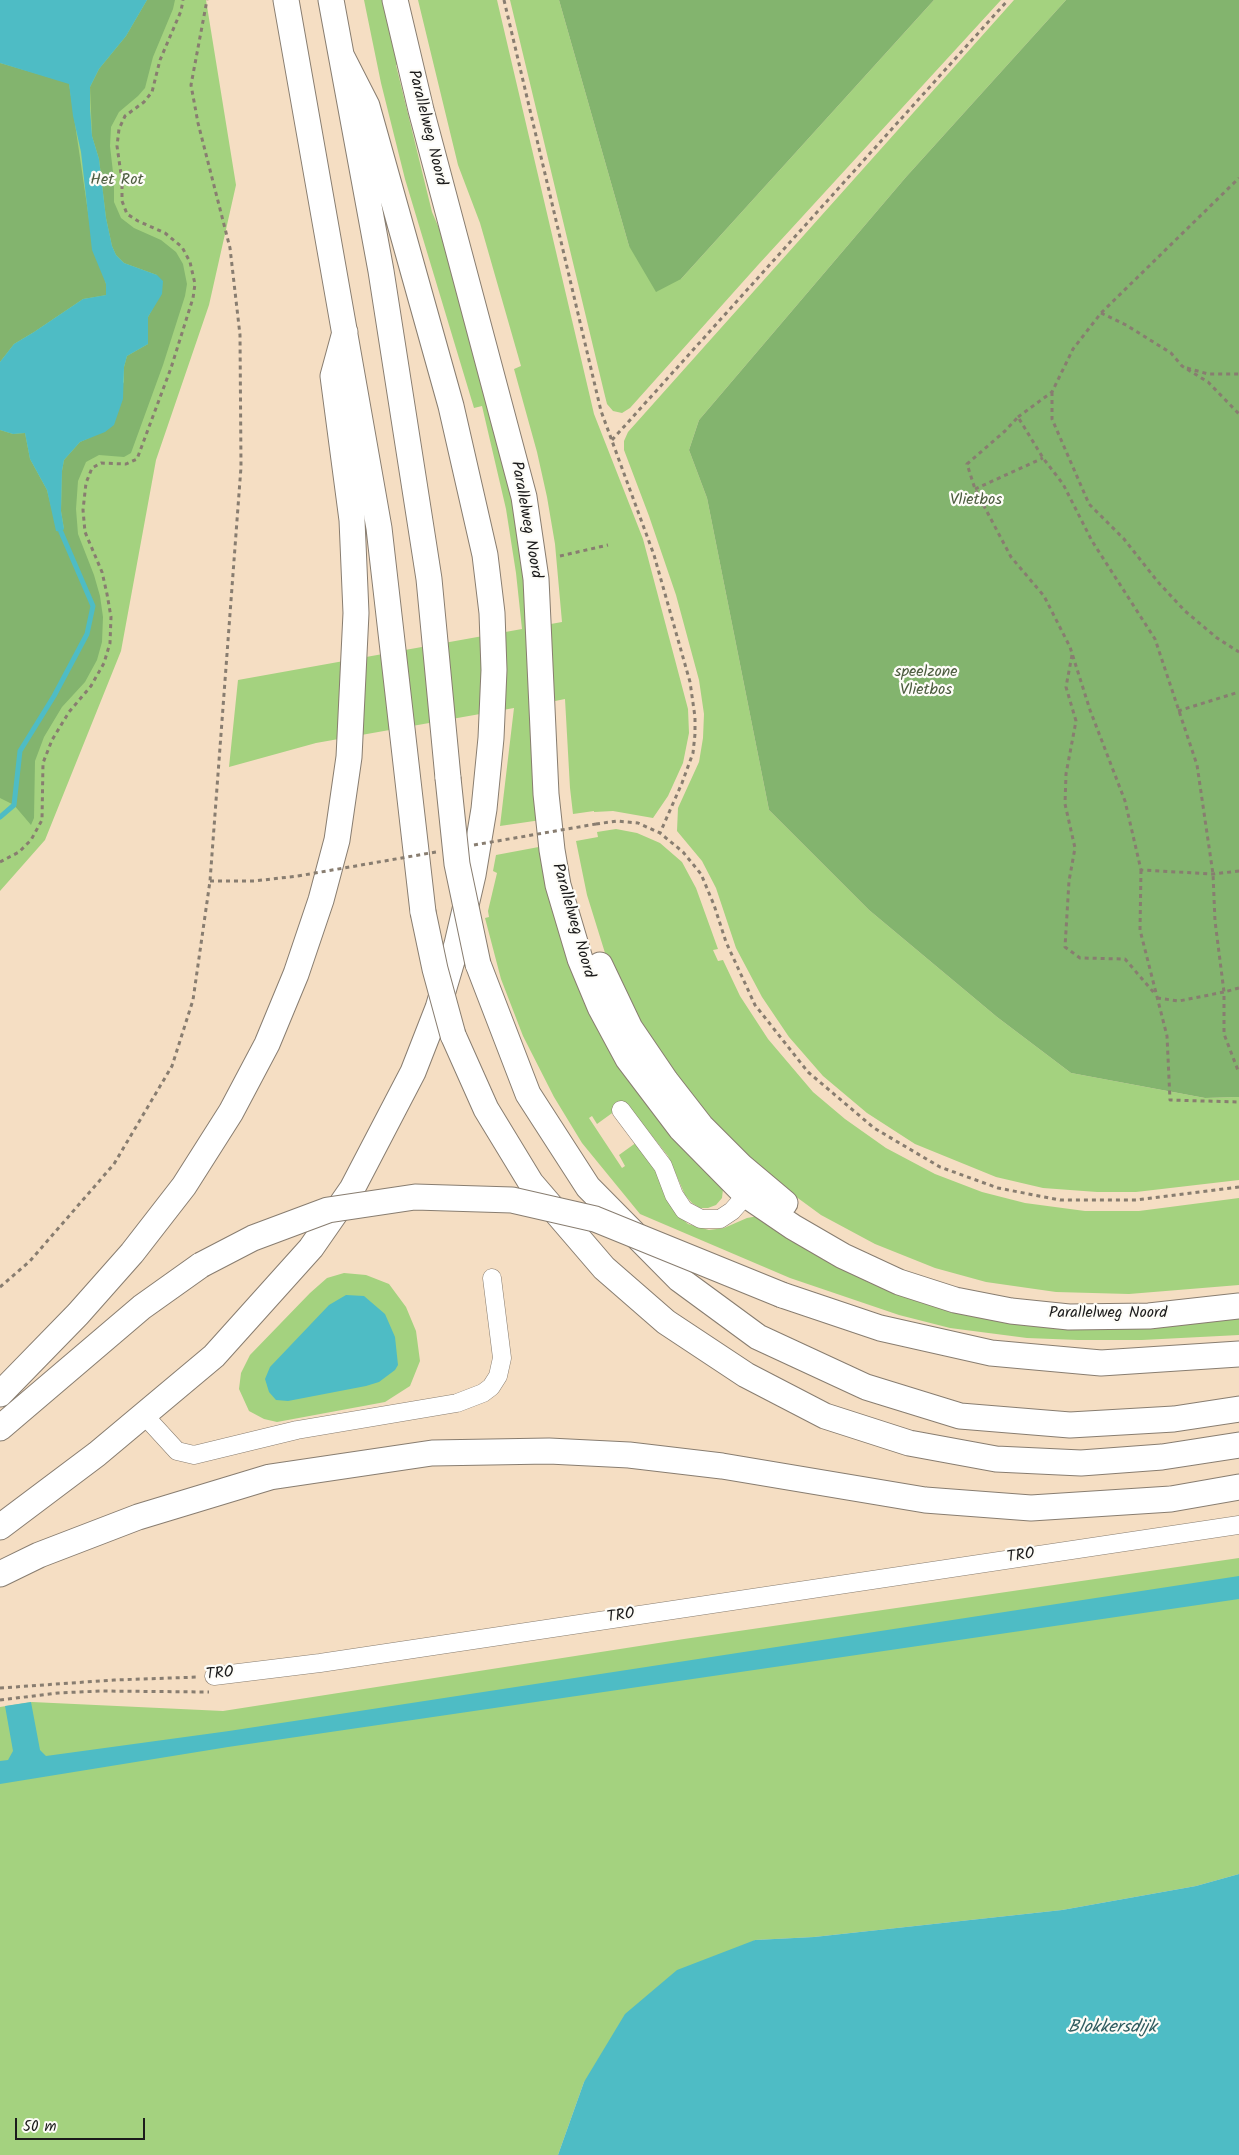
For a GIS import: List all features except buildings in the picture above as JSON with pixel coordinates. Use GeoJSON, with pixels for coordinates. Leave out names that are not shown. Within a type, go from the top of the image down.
{"type":"FeatureCollection","features":[{"type":"Feature","properties":{"kind":"highway"},"geometry":{"type":"LineString","coordinates":[[286,0],[379,528],[423,912],[435,969],[453,1034],[486,1109],[531,1183],[604,1268],[666,1322],[746,1375],[825,1416],[909,1443],[996,1459],[1081,1463],[1162,1458],[1239,1445]]}},
{"type":"Feature","properties":{"kind":"highway"},"geometry":{"type":"LineString","coordinates":[[331,0],[381,271],[430,579],[457,864],[478,964],[528,1094],[588,1187],[679,1280],[758,1337],[866,1387],[960,1416],[1070,1425],[1174,1419],[1239,1409]]}},
{"type":"Feature","properties":{"kind":"highway","name":"Parallelweg Noord"},"geometry":{"type":"LineString","coordinates":[[395,0],[421,110],[524,497],[537,588],[546,794],[558,884],[580,959],[600,1007],[628,1059],[681,1129],[746,1195],[793,1227],[843,1256],[899,1282],[955,1300],[1011,1311],[1069,1318],[1149,1316],[1239,1306]]}},
{"type":"Feature","properties":{"kind":"highway","name":"Parallelweg Noord"},"geometry":{"type":"LineString","coordinates":[[410,0],[460,204],[537,485],[548,555],[556,641],[561,791],[568,852],[578,899],[602,972],[630,1028],[666,1082],[696,1118],[741,1166],[774,1195],[816,1224],[875,1254],[940,1279],[1008,1295],[1076,1302],[1142,1302],[1239,1292]]}},
{"type":"Feature","properties":{"kind":"highway"},"geometry":{"type":"LineString","coordinates":[[0,1527],[144,1416],[214,1356],[267,1300],[311,1248],[352,1189],[413,1072],[438,1008],[464,918],[474,874],[484,809],[491,738],[494,670],[492,612],[485,555],[452,406],[367,106],[342,57]]}},
{"type":"Feature","properties":{"kind":"highway"},"geometry":{"type":"LineString","coordinates":[[0,1394],[78,1314],[132,1253],[184,1186],[231,1112],[267,1044],[296,974],[318,909],[337,840],[350,757],[356,613],[352,520],[333,376],[345,332]]}},
{"type":"Feature","properties":{"kind":"highway"},"geometry":{"type":"LineString","coordinates":[[0,1428],[142,1307],[201,1265],[253,1238],[328,1210],[415,1197],[512,1200],[595,1219],[782,1295],[880,1328],[990,1353],[1101,1363],[1239,1354]]}},
{"type":"Feature","properties":{"kind":"highway"},"geometry":{"type":"LineString","coordinates":[[0,1574],[39,1555],[138,1517],[270,1477],[432,1453],[549,1451],[629,1455],[722,1466],[925,1500],[1030,1508],[1171,1499],[1239,1487]]}},
{"type":"Feature","properties":{"kind":"lane"},"geometry":{"type":"LineString","coordinates":[[621,1110],[663,1166],[674,1195],[684,1210],[701,1219],[720,1219],[732,1211],[746,1195]]}},
{"type":"Feature","properties":{"kind":"lane"},"geometry":{"type":"LineString","coordinates":[[144,1416],[177,1451],[194,1456],[297,1430],[457,1403],[483,1393],[491,1387],[498,1376],[502,1358],[492,1278]]}},
{"type":"Feature","properties":{"kind":"lane","name":"TRO"},"geometry":{"type":"LineString","coordinates":[[214,1676],[320,1663],[1239,1525]]}},
{"type":"Feature","properties":{"kind":"path"},"geometry":{"type":"LineString","coordinates":[[0,862],[19,852],[32,840],[42,820],[43,763],[52,740],[69,712],[91,686],[104,663],[110,643],[110,617],[107,594],[102,572],[85,532],[83,510],[86,483],[92,468],[100,463],[126,464],[137,459],[171,368],[193,298],[195,284],[190,262],[182,248],[165,233],[138,221],[128,214],[122,201],[122,180],[118,146],[118,129],[125,116],[144,102],[152,92],[160,60],[181,11],[183,0]]}},
{"type":"Feature","properties":{"kind":"path"},"geometry":{"type":"LineString","coordinates":[[0,1286],[30,1261],[114,1164],[172,1066],[193,1000],[210,881],[217,767],[241,467],[240,335],[230,248],[198,123],[191,86],[207,0]]}},
{"type":"Feature","properties":{"kind":"path"},"geometry":{"type":"LineString","coordinates":[[504,0],[601,412],[645,527],[690,682],[695,717],[693,753],[682,784],[660,833]]}},
{"type":"Feature","properties":{"kind":"path"},"geometry":{"type":"LineString","coordinates":[[612,440],[1008,0]]}},
{"type":"Feature","properties":{"kind":"path"},"geometry":{"type":"LineString","coordinates":[[1239,178],[1101,313],[1073,348],[1052,392],[1052,419],[1089,504],[1124,539],[1158,582],[1185,611],[1217,638],[1239,652]]}},
{"type":"Feature","properties":{"kind":"path"},"geometry":{"type":"LineString","coordinates":[[1101,313],[1126,325],[1171,353],[1182,366],[1208,382],[1239,414]]}},
{"type":"Feature","properties":{"kind":"path"},"geometry":{"type":"LineString","coordinates":[[1182,366],[1208,374],[1239,374]]}},
{"type":"Feature","properties":{"kind":"path"},"geometry":{"type":"LineString","coordinates":[[1052,392],[1018,417],[1005,432],[967,464],[975,489],[1011,556],[1044,596],[1072,653],[1090,710],[1125,801],[1141,870],[1140,930],[1167,1036],[1170,1100],[1239,1102]]}},
{"type":"Feature","properties":{"kind":"path"},"geometry":{"type":"LineString","coordinates":[[1018,417],[1043,458],[1063,484],[1092,541],[1155,638],[1197,765],[1213,874],[1215,921],[1224,992],[1224,1034],[1239,1073]]}},
{"type":"Feature","properties":{"kind":"path"},"geometry":{"type":"LineString","coordinates":[[975,489],[1043,458]]}},
{"type":"Feature","properties":{"kind":"path"},"geometry":{"type":"LineString","coordinates":[[560,556],[608,545]]}},
{"type":"Feature","properties":{"kind":"path"},"geometry":{"type":"LineString","coordinates":[[1072,653],[1066,687],[1076,722],[1066,774],[1065,804],[1075,848],[1069,881],[1065,947],[1080,958],[1126,959],[1156,996],[1179,1001],[1239,988]]}},
{"type":"Feature","properties":{"kind":"path"},"geometry":{"type":"LineString","coordinates":[[1178,710],[1239,692]]}},
{"type":"Feature","properties":{"kind":"path"},"geometry":{"type":"LineString","coordinates":[[596,824],[617,821],[638,823],[660,833],[683,852],[701,874],[714,905],[726,942],[755,1005],[808,1072],[874,1128],[940,1166],[998,1188],[1060,1200],[1136,1200],[1239,1187]]}},
{"type":"Feature","properties":{"kind":"path"},"geometry":{"type":"LineString","coordinates":[[1141,870],[1213,874],[1239,871]]}},
{"type":"Feature","properties":{"kind":"path"},"geometry":{"type":"LineString","coordinates":[[210,881],[254,881],[298,876]]}},
{"type":"Feature","properties":{"kind":"path","name":"TRO"},"geometry":{"type":"LineString","coordinates":[[0,1688],[104,1680],[214,1676]]}},
{"type":"Feature","properties":{"kind":"green space","name":"Het Rot"},"geometry":{"type":"Polygon","coordinates":[[[0,0],[206,0],[236,185],[209,305],[156,460],[121,651],[45,840],[0,891],[0,0]]]}},
{"type":"Feature","properties":{"kind":"green space"},"geometry":{"type":"Polygon","coordinates":[[[147,0],[175,0],[153,57],[145,88],[119,112],[111,127],[110,146],[114,202],[121,218],[134,228],[161,240],[176,252],[183,264],[187,284],[163,365],[131,453],[124,457],[99,455],[86,462],[78,481],[76,509],[78,534],[100,596],[103,617],[102,642],[97,660],[85,682],[62,707],[44,737],[35,761],[34,818],[31,825],[14,805],[0,798],[0,430],[13,434],[25,433],[30,459],[47,490],[52,510],[64,529],[61,511],[64,460],[80,442],[89,438],[124,382],[124,367],[127,356],[148,344],[148,317],[153,308],[157,275],[124,263],[116,255],[112,246],[106,218],[99,159],[92,136],[90,87],[99,69],[126,36],[147,0]]]}},
{"type":"Feature","properties":{"kind":"green space"},"geometry":{"type":"Polygon","coordinates":[[[364,0],[387,0],[402,63],[396,65],[432,212],[451,256],[510,467],[534,627],[562,622],[555,544],[547,497],[537,452],[514,369],[521,366],[480,223],[458,165],[418,0],[497,0],[594,414],[643,539],[688,709],[689,733],[683,763],[668,796],[653,818],[613,811],[573,814],[565,699],[535,705],[541,820],[500,826],[514,708],[316,743],[229,767],[238,680],[522,629],[506,509],[482,406],[474,408],[405,179],[381,83],[364,0]]]}},
{"type":"Feature","properties":{"kind":"green space"},"geometry":{"type":"Polygon","coordinates":[[[510,0],[559,0],[629,246],[681,279],[934,0],[1001,0],[758,265],[630,408],[622,413],[613,411],[607,404],[510,0]]]}},
{"type":"Feature","properties":{"kind":"green space"},"geometry":{"type":"Polygon","coordinates":[[[559,0],[934,0],[681,279],[656,292],[629,246],[559,0]]]}},
{"type":"Feature","properties":{"kind":"green space"},"geometry":{"type":"Polygon","coordinates":[[[1014,0],[1066,0],[906,177],[699,420],[689,450],[707,498],[769,810],[869,910],[997,1017],[1071,1073],[1205,1098],[1239,1097],[1239,1180],[1136,1192],[1097,1192],[1043,1188],[996,1177],[915,1144],[867,1113],[823,1076],[789,1037],[762,997],[736,948],[716,888],[702,861],[677,831],[678,808],[699,762],[704,714],[699,680],[676,595],[624,450],[624,441],[628,432],[1014,0]]]}},
{"type":"Feature","properties":{"kind":"green space","name":"Vlietbos"},"geometry":{"type":"Polygon","coordinates":[[[1066,0],[1239,0],[1239,1097],[1205,1098],[1071,1073],[997,1017],[869,910],[769,810],[707,498],[689,450],[699,420],[906,177],[1066,0]]]}},
{"type":"Feature","properties":{"kind":"green space"},"geometry":{"type":"Polygon","coordinates":[[[0,63],[69,83],[89,219],[106,284],[107,295],[83,299],[14,344],[0,362],[0,63]]]}},
{"type":"Feature","properties":{"kind":"green space"},"geometry":{"type":"Polygon","coordinates":[[[616,829],[637,833],[660,843],[682,862],[696,888],[718,949],[713,950],[718,961],[723,960],[740,996],[768,1039],[813,1092],[845,1119],[886,1148],[935,1174],[982,1192],[1025,1203],[1085,1211],[1139,1211],[1239,1198],[1239,1285],[1129,1294],[1056,1292],[986,1282],[935,1268],[875,1244],[821,1215],[761,1171],[698,1111],[656,1054],[610,969],[587,895],[576,841],[598,837],[597,832],[616,829]]]}},
{"type":"Feature","properties":{"kind":"green space"},"geometry":{"type":"Polygon","coordinates":[[[544,846],[555,906],[723,1189],[722,1198],[716,1205],[708,1208],[700,1208],[692,1203],[685,1195],[668,1156],[626,1103],[597,1124],[592,1116],[589,1118],[622,1168],[625,1166],[619,1155],[637,1142],[656,1170],[678,1214],[688,1224],[709,1230],[724,1228],[747,1218],[758,1216],[940,1303],[1239,1315],[1239,1335],[1142,1340],[1078,1340],[1027,1338],[950,1328],[899,1315],[790,1278],[640,1214],[582,1143],[554,1097],[523,1036],[501,979],[485,918],[489,917],[488,911],[497,873],[493,871],[496,855],[544,846]]]}},
{"type":"Feature","properties":{"kind":"green space"},"geometry":{"type":"Polygon","coordinates":[[[344,1273],[366,1275],[389,1284],[406,1307],[416,1331],[420,1361],[410,1386],[385,1402],[277,1422],[264,1419],[249,1411],[239,1389],[241,1373],[250,1355],[327,1278],[344,1273]]]}},
{"type":"Feature","properties":{"kind":"green space"},"geometry":{"type":"Polygon","coordinates":[[[1239,1558],[1239,1874],[1196,1886],[1062,1910],[814,1937],[755,1940],[584,2082],[558,2155],[0,2155],[0,1707],[32,1702],[223,1711],[684,1639],[1239,1558]]]}},
{"type":"Feature","properties":{"kind":"water"},"geometry":{"type":"Polygon","coordinates":[[[0,0],[147,0],[126,36],[99,69],[90,87],[90,108],[92,136],[99,159],[106,218],[112,246],[116,255],[124,263],[157,275],[163,281],[162,294],[148,317],[148,344],[127,356],[124,367],[123,399],[114,425],[105,432],[80,442],[64,460],[61,511],[64,529],[61,532],[56,531],[47,490],[30,459],[25,433],[13,434],[0,430],[0,362],[14,344],[83,299],[106,295],[106,284],[92,250],[81,152],[73,116],[69,84],[0,63],[0,0]]]}},
{"type":"Feature","properties":{"kind":"water"},"geometry":{"type":"Polygon","coordinates":[[[346,1295],[364,1296],[385,1314],[395,1337],[398,1365],[395,1370],[379,1382],[366,1386],[288,1401],[276,1400],[269,1392],[265,1379],[270,1367],[329,1305],[346,1295]]]}},
{"type":"Feature","properties":{"kind":"water"},"geometry":{"type":"Polygon","coordinates":[[[1239,1576],[1239,1599],[228,1747],[0,1784],[0,1761],[8,1760],[13,1751],[5,1706],[31,1702],[40,1750],[46,1756],[229,1731],[1239,1576]]]}},
{"type":"Feature","properties":{"kind":"water","name":"Blokkersdijk"},"geometry":{"type":"Polygon","coordinates":[[[1239,1874],[1239,2155],[558,2155],[584,2082],[625,2014],[677,1970],[755,1940],[814,1937],[1062,1910],[1196,1886],[1239,1874]]]}},
{"type":"Feature","properties":{"kind":"waterway"},"geometry":{"type":"LineString","coordinates":[[0,817],[14,805],[20,751],[54,696],[87,634],[93,606],[61,532]]}},
{"type":"Feature","properties":{"kind":"park label","name":"speelzone Vlietbos"},"geometry":{"type":"Point","coordinates":[926,682]}}]}
